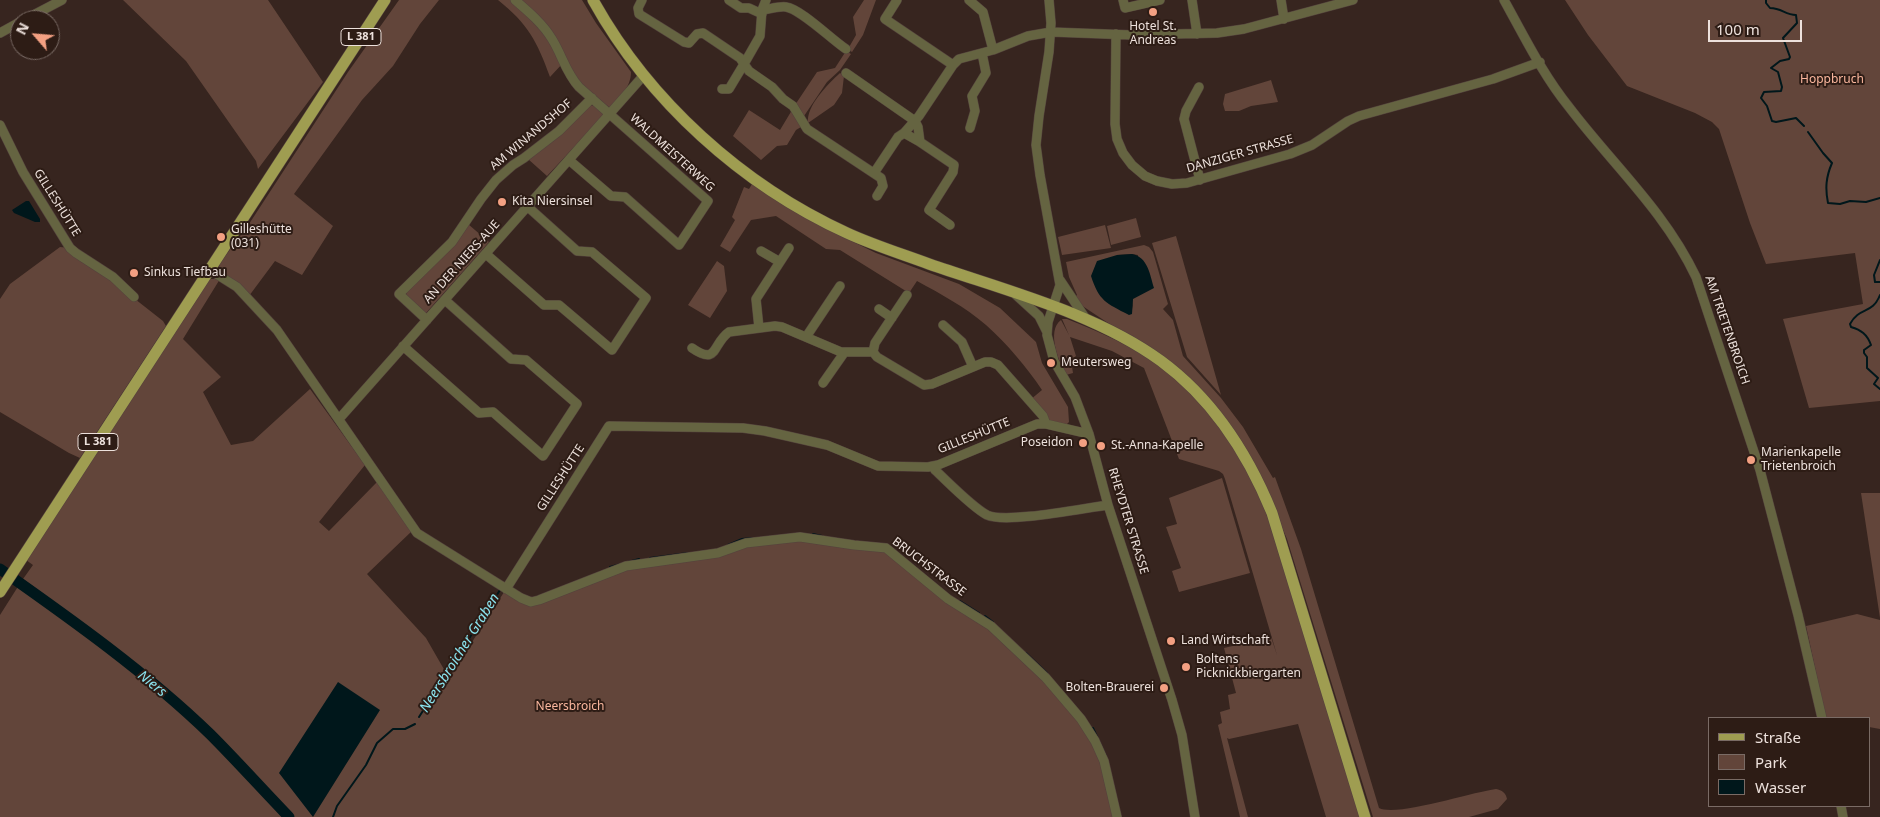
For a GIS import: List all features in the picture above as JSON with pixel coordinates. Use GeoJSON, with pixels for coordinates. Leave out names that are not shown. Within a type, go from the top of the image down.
{"type":"FeatureCollection","features":[{"type":"Feature","properties":{"kind":"main road","name":"L 381"},"geometry":{"type":"LineString","coordinates":[[9,579],[385,0]]}},
{"type":"Feature","properties":{"kind":"main road"},"geometry":{"type":"LineString","coordinates":[[593,0],[613,33],[644,75],[683,118],[755,179],[838,229],[865,241],[1053,307],[1111,331],[1151,355],[1180,376],[1216,414],[1251,466],[1279,533],[1365,817]]}},
{"type":"Feature","properties":{"kind":"street"},"geometry":{"type":"LineString","coordinates":[[43,10],[62,0]]}},
{"type":"Feature","properties":{"kind":"street"},"geometry":{"type":"LineString","coordinates":[[515,0],[543,26],[553,41],[570,76],[579,87],[610,114]]}},
{"type":"Feature","properties":{"kind":"street"},"geometry":{"type":"LineString","coordinates":[[642,0],[638,9],[640,15],[685,43],[690,42],[697,34],[704,34],[740,58],[749,71],[772,87],[783,99],[793,106],[808,130],[881,178],[883,186],[876,196]]}},
{"type":"Feature","properties":{"kind":"street"},"geometry":{"type":"LineString","coordinates":[[729,0],[741,8],[762,12],[788,8],[824,31],[832,41],[846,49]]}},
{"type":"Feature","properties":{"kind":"street"},"geometry":{"type":"LineString","coordinates":[[722,89],[729,89],[760,36],[762,12],[766,0]]}},
{"type":"Feature","properties":{"kind":"street"},"geometry":{"type":"LineString","coordinates":[[898,0],[885,19],[953,65]]}},
{"type":"Feature","properties":{"kind":"street"},"geometry":{"type":"LineString","coordinates":[[969,0],[983,12],[993,50]]}},
{"type":"Feature","properties":{"kind":"street","name":"RHEYDTER STRASSE"},"geometry":{"type":"LineString","coordinates":[[1049,0],[1049,52],[1037,127],[1036,145],[1043,194],[1060,279],[1047,333],[1054,361],[1075,397],[1089,434],[1108,505],[1176,714],[1183,741],[1188,783],[1196,817]]}},
{"type":"Feature","properties":{"kind":"street"},"geometry":{"type":"LineString","coordinates":[[1123,0],[1126,8],[1160,0]]}},
{"type":"Feature","properties":{"kind":"street"},"geometry":{"type":"LineString","coordinates":[[1192,0],[1197,34]]}},
{"type":"Feature","properties":{"kind":"street"},"geometry":{"type":"LineString","coordinates":[[1281,0],[1284,18]]}},
{"type":"Feature","properties":{"kind":"street"},"geometry":{"type":"LineString","coordinates":[[874,173],[898,136],[904,133],[915,121],[953,65],[962,58],[993,50],[1028,36],[1050,32],[1197,34],[1236,31],[1352,0]]}},
{"type":"Feature","properties":{"kind":"street","name":"AM TRIETENBROICH"},"geometry":{"type":"LineString","coordinates":[[1504,0],[1572,112],[1635,184],[1662,219],[1696,277],[1760,470],[1797,610],[1822,717]]}},
{"type":"Feature","properties":{"kind":"street","name":"DANZIGER STRASSE"},"geometry":{"type":"LineString","coordinates":[[1116,34],[1115,132],[1123,153],[1138,171],[1157,181],[1176,184],[1200,180],[1299,151],[1312,145],[1348,121],[1364,114],[1493,79],[1540,62]]}},
{"type":"Feature","properties":{"kind":"street"},"geometry":{"type":"LineString","coordinates":[[970,128],[975,111],[972,96],[986,73],[982,53]]}},
{"type":"Feature","properties":{"kind":"street"},"geometry":{"type":"LineString","coordinates":[[846,74],[915,121],[918,127],[920,142]]}},
{"type":"Feature","properties":{"kind":"street","name":"AN DER NIERS-AUE"},"geometry":{"type":"LineString","coordinates":[[338,419],[644,75]]}},
{"type":"Feature","properties":{"kind":"street"},"geometry":{"type":"LineString","coordinates":[[1199,87],[1186,111],[1184,119],[1200,180]]}},
{"type":"Feature","properties":{"kind":"street","name":"AM WINANDSHOF"},"geometry":{"type":"LineString","coordinates":[[427,320],[399,294],[452,242],[481,198],[496,180],[559,131],[592,98]]}},
{"type":"Feature","properties":{"kind":"street","name":"WALDMEISTERWEG"},"geometry":{"type":"LineString","coordinates":[[569,160],[611,196],[625,197],[680,245],[708,201],[610,114]]}},
{"type":"Feature","properties":{"kind":"street","name":"GILLESHÜTTE"},"geometry":{"type":"LineString","coordinates":[[0,125],[23,172],[73,251],[113,277],[134,297]]}},
{"type":"Feature","properties":{"kind":"street"},"geometry":{"type":"LineString","coordinates":[[904,133],[955,166],[954,172],[929,210],[950,225]]}},
{"type":"Feature","properties":{"kind":"street"},"geometry":{"type":"LineString","coordinates":[[486,254],[544,305],[560,305],[612,350],[646,298],[592,252],[577,251],[528,207]]}},
{"type":"Feature","properties":{"kind":"street"},"geometry":{"type":"LineString","coordinates":[[759,328],[756,299],[789,248]]}},
{"type":"Feature","properties":{"kind":"street"},"geometry":{"type":"LineString","coordinates":[[761,250],[780,262]]}},
{"type":"Feature","properties":{"kind":"street"},"geometry":{"type":"LineString","coordinates":[[210,270],[234,285],[274,326],[416,533],[506,589]]}},
{"type":"Feature","properties":{"kind":"street"},"geometry":{"type":"LineString","coordinates":[[1060,279],[1066,291],[1088,321]]}},
{"type":"Feature","properties":{"kind":"street"},"geometry":{"type":"LineString","coordinates":[[806,337],[840,286]]}},
{"type":"Feature","properties":{"kind":"street"},"geometry":{"type":"LineString","coordinates":[[1015,294],[1039,316],[1047,333]]}},
{"type":"Feature","properties":{"kind":"street"},"geometry":{"type":"LineString","coordinates":[[873,352],[874,345],[907,295]]}},
{"type":"Feature","properties":{"kind":"street"},"geometry":{"type":"LineString","coordinates":[[403,346],[479,413],[493,412],[542,456],[577,404],[526,360],[511,359],[445,300]]}},
{"type":"Feature","properties":{"kind":"street"},"geometry":{"type":"LineString","coordinates":[[879,309],[892,318]]}},
{"type":"Feature","properties":{"kind":"street"},"geometry":{"type":"LineString","coordinates":[[943,325],[962,342],[973,367]]}},
{"type":"Feature","properties":{"kind":"street"},"geometry":{"type":"LineString","coordinates":[[692,348],[702,354],[709,355],[713,353],[728,333],[780,326],[844,353],[873,352],[924,385],[932,384],[988,362],[995,363],[1042,416],[1046,424]]}},
{"type":"Feature","properties":{"kind":"street"},"geometry":{"type":"LineString","coordinates":[[824,383],[844,353]]}},
{"type":"Feature","properties":{"kind":"street","name":"GILLESHÜTTE"},"geometry":{"type":"LineString","coordinates":[[506,589],[609,426],[756,429],[827,444],[878,466],[933,466],[1029,427],[1046,424],[1089,434]]}},
{"type":"Feature","properties":{"kind":"street"},"geometry":{"type":"LineString","coordinates":[[933,466],[935,470],[984,513],[994,517],[1027,516],[1108,505]]}},
{"type":"Feature","properties":{"kind":"street","name":"BRUCHSTRASSE"},"geometry":{"type":"LineString","coordinates":[[506,589],[531,602],[626,566],[718,553],[746,542],[803,537],[854,546],[886,548],[946,597],[991,626],[1046,678],[1081,718],[1104,761],[1117,817]]}},
{"type":"Feature","properties":{"kind":"green space"},"geometry":{"type":"Polygon","coordinates":[[[123,0],[268,0],[323,82],[258,169],[256,161],[186,61],[123,0]]]}},
{"type":"Feature","properties":{"kind":"green space"},"geometry":{"type":"Polygon","coordinates":[[[399,0],[439,0],[420,24],[393,66],[362,100],[294,194],[333,226],[302,275],[275,261],[249,296],[218,272],[220,263],[249,224],[348,72],[399,0]]]}},
{"type":"Feature","properties":{"kind":"green space"},"geometry":{"type":"Polygon","coordinates":[[[498,0],[513,0],[537,21],[563,63],[550,77],[536,43],[524,25],[498,0]]]}},
{"type":"Feature","properties":{"kind":"green space"},"geometry":{"type":"Polygon","coordinates":[[[518,0],[582,0],[631,72],[627,88],[610,108],[581,84],[518,0]]]}},
{"type":"Feature","properties":{"kind":"green space"},"geometry":{"type":"Polygon","coordinates":[[[864,0],[876,0],[863,35],[852,52],[848,49],[856,35],[853,17],[864,0]]]}},
{"type":"Feature","properties":{"kind":"green space","name":"Hoppbruch"},"geometry":{"type":"Polygon","coordinates":[[[1565,0],[1880,0],[1880,401],[1809,408],[1783,319],[1863,304],[1855,253],[1766,264],[1750,223],[1719,129],[1712,122],[1695,113],[1627,86],[1588,35],[1565,0]]]}},
{"type":"Feature","properties":{"kind":"green space"},"geometry":{"type":"Polygon","coordinates":[[[846,51],[851,54],[840,70],[827,82],[802,119],[795,105],[817,72],[835,68],[846,51]]]}},
{"type":"Feature","properties":{"kind":"green space"},"geometry":{"type":"Polygon","coordinates":[[[840,73],[844,76],[842,93],[834,105],[808,123],[808,116],[814,103],[824,89],[840,73]]]}},
{"type":"Feature","properties":{"kind":"green space"},"geometry":{"type":"Polygon","coordinates":[[[1271,80],[1278,102],[1251,106],[1239,111],[1225,111],[1223,104],[1225,94],[1271,80]]]}},
{"type":"Feature","properties":{"kind":"green space"},"geometry":{"type":"Polygon","coordinates":[[[590,105],[595,106],[604,115],[547,176],[528,159],[590,105]]]}},
{"type":"Feature","properties":{"kind":"green space"},"geometry":{"type":"Polygon","coordinates":[[[749,110],[780,130],[792,110],[801,127],[796,130],[787,145],[777,146],[761,160],[733,136],[749,110]]]}},
{"type":"Feature","properties":{"kind":"green space"},"geometry":{"type":"Polygon","coordinates":[[[752,184],[813,222],[876,253],[959,284],[1000,308],[1036,342],[1042,363],[1068,407],[1069,422],[1067,424],[1047,423],[1030,400],[1042,390],[1009,348],[970,312],[917,281],[909,293],[840,250],[826,249],[776,216],[751,220],[730,252],[720,246],[735,220],[732,217],[744,187],[749,189],[752,184]]]}},
{"type":"Feature","properties":{"kind":"green space"},"geometry":{"type":"Polygon","coordinates":[[[1136,218],[1141,237],[1111,245],[1107,226],[1136,218]]]}},
{"type":"Feature","properties":{"kind":"green space"},"geometry":{"type":"Polygon","coordinates":[[[468,224],[489,242],[426,313],[406,296],[407,289],[468,224]]]}},
{"type":"Feature","properties":{"kind":"green space"},"geometry":{"type":"Polygon","coordinates":[[[1105,225],[1111,248],[1062,255],[1058,237],[1105,225]]]}},
{"type":"Feature","properties":{"kind":"green space"},"geometry":{"type":"Polygon","coordinates":[[[1176,236],[1221,395],[1187,357],[1152,243],[1176,236]]]}},
{"type":"Feature","properties":{"kind":"green space"},"geometry":{"type":"Polygon","coordinates":[[[1144,245],[1153,252],[1168,304],[1163,309],[1173,320],[1183,356],[1221,398],[1243,427],[1273,478],[1275,477],[1301,549],[1379,808],[1388,810],[1418,807],[1496,789],[1503,792],[1507,799],[1498,809],[1469,817],[1373,817],[1287,539],[1256,467],[1224,419],[1111,325],[1081,305],[1074,298],[1077,295],[1069,277],[1066,262],[1144,245]],[[1117,255],[1133,309],[1132,299],[1138,295],[1138,255],[1117,255]]]}},
{"type":"Feature","properties":{"kind":"green space"},"geometry":{"type":"Polygon","coordinates":[[[60,247],[70,248],[163,321],[166,326],[80,458],[0,412],[0,299],[10,284],[60,247]]]}},
{"type":"Feature","properties":{"kind":"green space"},"geometry":{"type":"Polygon","coordinates":[[[717,261],[724,266],[727,291],[710,318],[688,305],[717,261]]]}},
{"type":"Feature","properties":{"kind":"green space","name":"Neersbroich"},"geometry":{"type":"Polygon","coordinates":[[[208,279],[220,279],[183,339],[221,377],[203,392],[231,445],[253,441],[310,389],[365,465],[319,522],[329,531],[377,482],[412,531],[367,574],[426,638],[449,678],[506,589],[528,602],[618,570],[748,544],[797,537],[881,547],[991,628],[1041,675],[1086,729],[1099,752],[1115,817],[292,817],[230,750],[171,694],[88,627],[23,579],[33,565],[26,560],[208,279]]]}},
{"type":"Feature","properties":{"kind":"green space"},"geometry":{"type":"Polygon","coordinates":[[[1062,319],[1067,319],[1116,340],[1162,367],[1200,403],[1223,431],[1243,461],[1254,481],[1269,521],[1360,817],[1326,817],[1298,724],[1227,738],[1248,817],[1240,817],[1218,725],[1222,723],[1220,712],[1230,709],[1228,695],[1236,693],[1224,648],[1271,637],[1277,655],[1225,479],[1219,471],[1179,459],[1144,368],[1112,351],[1070,337],[1076,356],[1071,360],[1073,373],[1066,375],[1057,355],[1054,339],[1054,331],[1061,320],[1069,335],[1062,319]]]}},
{"type":"Feature","properties":{"kind":"green space"},"geometry":{"type":"Polygon","coordinates":[[[1222,478],[1250,573],[1179,592],[1172,571],[1181,568],[1166,527],[1177,524],[1169,498],[1222,478]]]}},
{"type":"Feature","properties":{"kind":"green space"},"geometry":{"type":"Polygon","coordinates":[[[1861,493],[1880,493],[1880,618],[1861,493]]]}},
{"type":"Feature","properties":{"kind":"green space"},"geometry":{"type":"Polygon","coordinates":[[[19,585],[168,699],[224,753],[282,817],[0,817],[0,615],[19,585]]]}},
{"type":"Feature","properties":{"kind":"green space"},"geometry":{"type":"Polygon","coordinates":[[[1857,614],[1880,620],[1880,729],[1870,727],[1870,717],[1826,717],[1806,626],[1857,614]]]}},
{"type":"Feature","properties":{"kind":"water"},"geometry":{"type":"Polygon","coordinates":[[[29,201],[40,222],[35,222],[14,213],[12,210],[29,201]]]}},
{"type":"Feature","properties":{"kind":"water"},"geometry":{"type":"Polygon","coordinates":[[[1132,254],[1142,259],[1145,263],[1150,272],[1154,288],[1133,299],[1132,314],[1129,315],[1114,307],[1100,296],[1091,276],[1097,261],[1117,255],[1132,254]]]}},
{"type":"Feature","properties":{"kind":"water"},"geometry":{"type":"Polygon","coordinates":[[[338,682],[380,710],[313,817],[279,773],[338,682]]]}},
{"type":"Feature","properties":{"kind":"waterway"},"geometry":{"type":"LineString","coordinates":[[1766,0],[1770,8],[1796,15],[1797,23],[1783,38],[1790,57],[1789,59],[1780,61],[1771,68],[1778,72],[1782,87],[1781,91],[1764,92],[1761,98],[1767,106],[1772,121],[1796,118],[1804,126]]}},
{"type":"Feature","properties":{"kind":"waterway"},"geometry":{"type":"LineString","coordinates":[[1808,132],[1832,163],[1828,173],[1828,203],[1866,202],[1880,198]]}},
{"type":"Feature","properties":{"kind":"waterway"},"geometry":{"type":"LineString","coordinates":[[1880,260],[1874,275],[1875,282],[1880,282]]}},
{"type":"Feature","properties":{"kind":"waterway"},"geometry":{"type":"LineString","coordinates":[[1880,295],[1870,308],[1854,318],[1850,324],[1851,327],[1868,338],[1871,345],[1864,350],[1867,357],[1867,368],[1878,378],[1874,384],[1880,389]]}},
{"type":"Feature","properties":{"kind":"waterway","name":"Neersbroicher Graben"},"geometry":{"type":"LineString","coordinates":[[813,534],[822,536]]}},
{"type":"Feature","properties":{"kind":"waterway","name":"Neersbroicher Graben"},"geometry":{"type":"LineString","coordinates":[[728,545],[742,539],[752,538]]}},
{"type":"Feature","properties":{"kind":"waterway","name":"Neersbroicher Graben"},"geometry":{"type":"LineString","coordinates":[[650,558],[688,553]]}},
{"type":"Feature","properties":{"kind":"waterway","name":"Neersbroicher Graben"},"geometry":{"type":"LineString","coordinates":[[610,567],[639,559]]}},
{"type":"Feature","properties":{"kind":"waterway","name":"Niers"},"geometry":{"type":"LineString","coordinates":[[0,569],[135,668],[186,711],[289,817]]}},
{"type":"Feature","properties":{"kind":"waterway","name":"Neersbroicher Graben"},"geometry":{"type":"LineString","coordinates":[[419,717],[500,590]]}},
{"type":"Feature","properties":{"kind":"waterway","name":"Neersbroicher Graben"},"geometry":{"type":"LineString","coordinates":[[960,601],[979,613]]}},
{"type":"Feature","properties":{"kind":"waterway","name":"Neersbroicher Graben"},"geometry":{"type":"LineString","coordinates":[[985,616],[993,622]]}},
{"type":"Feature","properties":{"kind":"waterway","name":"Neersbroicher Graben"},"geometry":{"type":"LineString","coordinates":[[1026,653],[1047,673]]}},
{"type":"Feature","properties":{"kind":"waterway"},"geometry":{"type":"LineString","coordinates":[[333,817],[337,806],[366,765],[377,743],[393,729],[405,729],[415,724]]}},
{"type":"Feature","properties":{"kind":"waterway","name":"Neersbroicher Graben"},"geometry":{"type":"LineString","coordinates":[[1093,728],[1106,756]]}},
{"type":"Feature","properties":{"kind":"place","name":"Hotel St. Andreas"},"geometry":{"type":"Point","coordinates":[1153,12]}},
{"type":"Feature","properties":{"kind":"place","name":"Kita Niersinsel"},"geometry":{"type":"Point","coordinates":[502,202]}},
{"type":"Feature","properties":{"kind":"place","name":"Gilleshütte (031)"},"geometry":{"type":"Point","coordinates":[221,237]}},
{"type":"Feature","properties":{"kind":"place","name":"Sinkus Tiefbau"},"geometry":{"type":"Point","coordinates":[134,273]}},
{"type":"Feature","properties":{"kind":"place","name":"Meutersweg"},"geometry":{"type":"Point","coordinates":[1051,363]}},
{"type":"Feature","properties":{"kind":"place","name":"Poseidon"},"geometry":{"type":"Point","coordinates":[1083,443]}},
{"type":"Feature","properties":{"kind":"place","name":"St.-Anna-Kapelle"},"geometry":{"type":"Point","coordinates":[1101,446]}},
{"type":"Feature","properties":{"kind":"place","name":"Marienkapelle Trietenbroich"},"geometry":{"type":"Point","coordinates":[1751,460]}},
{"type":"Feature","properties":{"kind":"place","name":"Land Wirtschaft"},"geometry":{"type":"Point","coordinates":[1171,641]}},
{"type":"Feature","properties":{"kind":"place","name":"Boltens Picknickbiergarten"},"geometry":{"type":"Point","coordinates":[1186,667]}},
{"type":"Feature","properties":{"kind":"place","name":"Bolten-Brauerei"},"geometry":{"type":"Point","coordinates":[1164,688]}}]}
